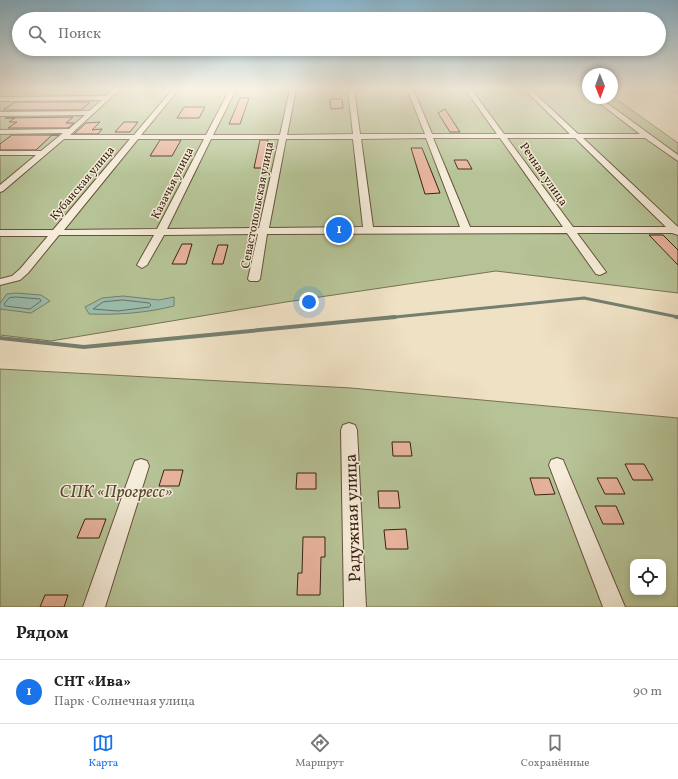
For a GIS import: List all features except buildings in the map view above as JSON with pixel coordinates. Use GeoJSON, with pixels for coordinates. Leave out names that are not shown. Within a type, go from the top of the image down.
{"type":"FeatureCollection","features":[{"type":"Feature","properties":{"kind":"street"},"geometry":{"type":"LineString","coordinates":[[0,189],[85,117]]}},
{"type":"Feature","properties":{"kind":"street","name":"Кубанская улица"},"geometry":{"type":"LineString","coordinates":[[0,282],[16,278],[56,233],[152,117]]}},
{"type":"Feature","properties":{"kind":"street","name":"Казачья улица"},"geometry":{"type":"LineString","coordinates":[[142,265],[219,117]]}},
{"type":"Feature","properties":{"kind":"street","name":"Севастопольская улица"},"geometry":{"type":"LineString","coordinates":[[254,279],[287,117]]}},
{"type":"Feature","properties":{"kind":"street"},"geometry":{"type":"LineString","coordinates":[[354,117],[368,230]]}},
{"type":"Feature","properties":{"kind":"street"},"geometry":{"type":"LineString","coordinates":[[421,117],[466,230]]}},
{"type":"Feature","properties":{"kind":"street","name":"Речная улица"},"geometry":{"type":"LineString","coordinates":[[489,117],[600,272]]}},
{"type":"Feature","properties":{"kind":"street"},"geometry":{"type":"LineString","coordinates":[[555,117],[677,231]]}},
{"type":"Feature","properties":{"kind":"street"},"geometry":{"type":"LineString","coordinates":[[622,117],[678,158]]}},
{"type":"Feature","properties":{"kind":"street"},"geometry":{"type":"LineString","coordinates":[[0,132],[71,131]]}},
{"type":"Feature","properties":{"kind":"street"},"geometry":{"type":"LineString","coordinates":[[62,137],[647,136]]}},
{"type":"Feature","properties":{"kind":"street"},"geometry":{"type":"LineString","coordinates":[[0,153],[43,153]]}},
{"type":"Feature","properties":{"kind":"street"},"geometry":{"type":"LineString","coordinates":[[0,179],[12,178]]}},
{"type":"Feature","properties":{"kind":"street"},"geometry":{"type":"LineString","coordinates":[[0,233],[569,229],[677,231]]}},
{"type":"Feature","properties":{"kind":"street","name":"Радужная улица"},"geometry":{"type":"LineString","coordinates":[[349,430],[355,607]]}},
{"type":"Feature","properties":{"kind":"street"},"geometry":{"type":"LineString","coordinates":[[557,465],[614,607]]}},
{"type":"Feature","properties":{"kind":"street"},"geometry":{"type":"LineString","coordinates":[[94,607],[141,466]]}},
{"type":"Feature","properties":{"kind":"green space"},"geometry":{"type":"Polygon","coordinates":[[[0,117],[642,117],[678,143],[678,293],[496,271],[286,302],[51,341],[0,335],[0,117]]]}},
{"type":"Feature","properties":{"kind":"green space","name":"СПК «Прогресс»"},"geometry":{"type":"Polygon","coordinates":[[[0,369],[351,388],[678,418],[678,607],[0,607],[0,369]]]}},
{"type":"Feature","properties":{"kind":"water"},"geometry":{"type":"Polygon","coordinates":[[[16,293],[41,295],[50,301],[31,313],[0,309],[0,303],[7,294],[16,293]]]}},
{"type":"Feature","properties":{"kind":"water"},"geometry":{"type":"Polygon","coordinates":[[[123,296],[159,300],[174,297],[174,306],[142,312],[111,314],[89,314],[85,307],[102,298],[123,296]]]}},
{"type":"Feature","properties":{"kind":"waterway"},"geometry":{"type":"LineString","coordinates":[[394,317],[584,298],[678,317],[676,317]]}},
{"type":"Feature","properties":{"kind":"waterway"},"geometry":{"type":"LineString","coordinates":[[0,338],[84,347],[394,317]]}},
{"type":"Feature","properties":{"kind":"waterway"},"geometry":{"type":"LineString","coordinates":[[385,318],[394,317]]}},
{"type":"Feature","properties":{"kind":"place","name":"СНТ «Ива»"},"geometry":{"type":"Point","coordinates":[339,230]}}]}
